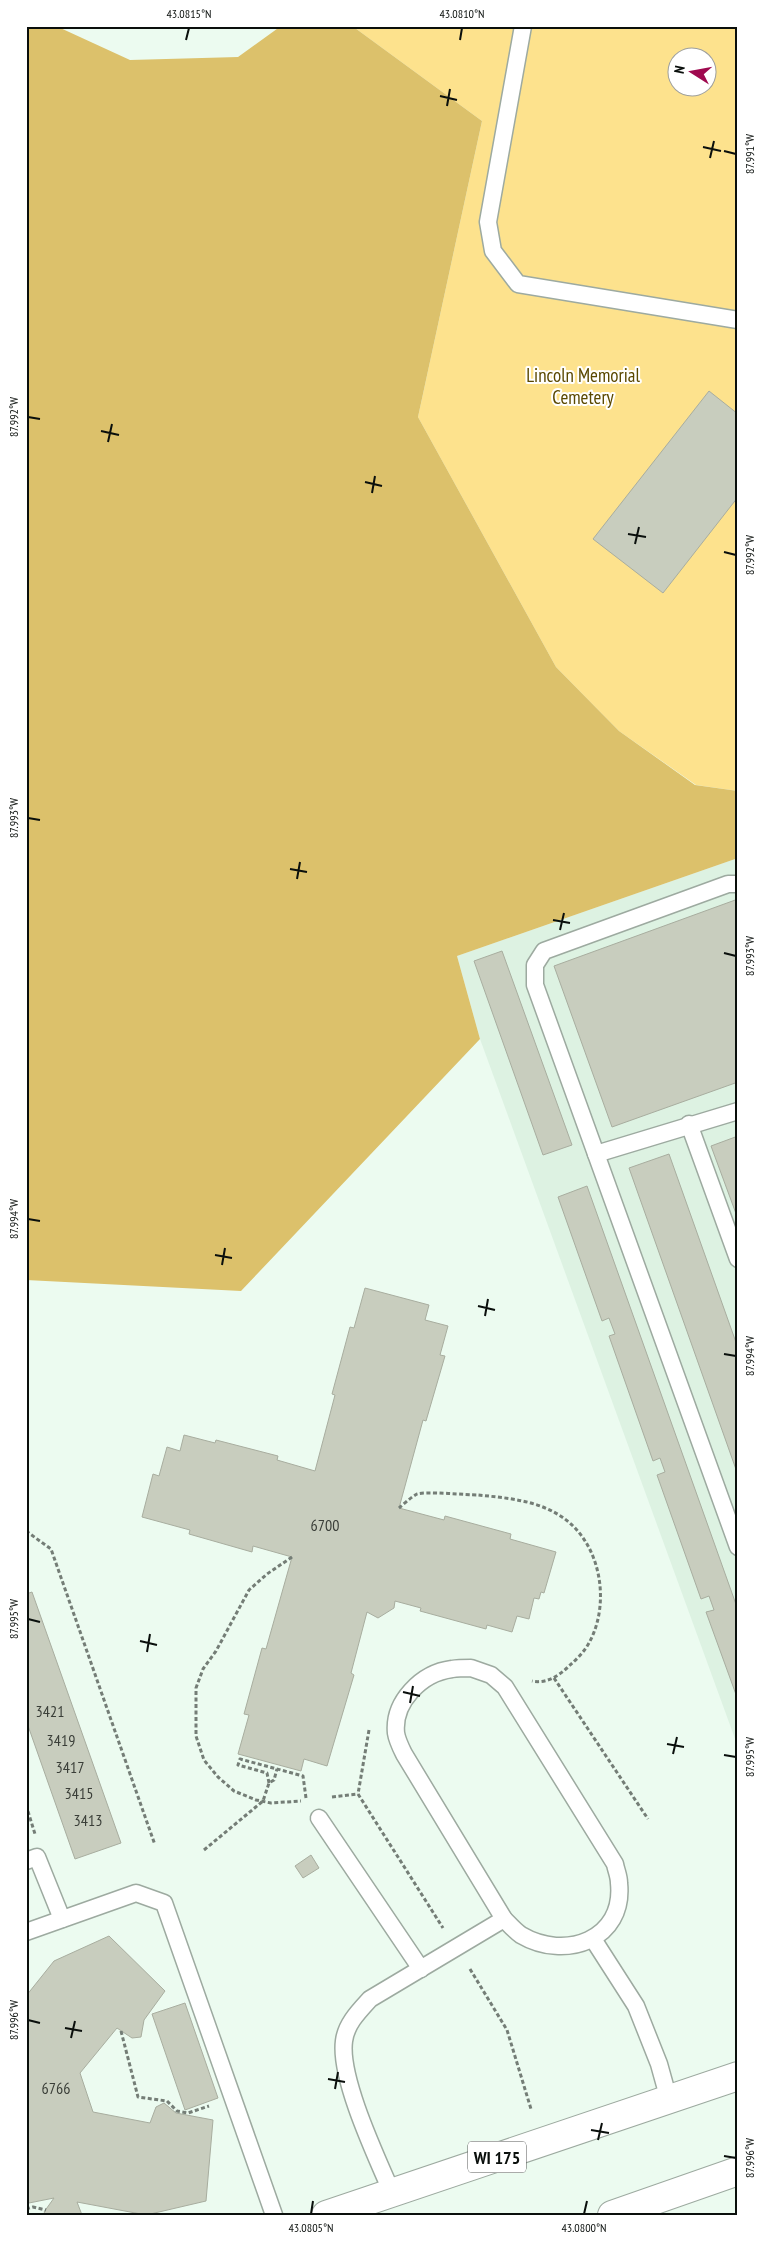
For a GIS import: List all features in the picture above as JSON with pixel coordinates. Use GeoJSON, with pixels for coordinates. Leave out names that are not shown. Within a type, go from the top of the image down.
{"type":"FeatureCollection","features":[{"type":"Feature","properties":{"kind":"main road","name":"WI 175"},"geometry":{"type":"LineString","coordinates":[[326,2215],[738,2076]]}},
{"type":"Feature","properties":{"kind":"main road"},"geometry":{"type":"LineString","coordinates":[[612,2215],[738,2171]]}},
{"type":"Feature","properties":{"kind":"lane"},"geometry":{"type":"LineString","coordinates":[[523,26],[488,222],[493,251],[518,284],[738,320]]}},
{"type":"Feature","properties":{"kind":"lane"},"geometry":{"type":"LineString","coordinates":[[738,884],[728,884],[544,951],[535,965],[535,985],[596,1154],[732,1512],[738,1547]]}},
{"type":"Feature","properties":{"kind":"lane"},"geometry":{"type":"LineString","coordinates":[[596,1154],[689,1124],[738,1111]]}},
{"type":"Feature","properties":{"kind":"lane"},"geometry":{"type":"LineString","coordinates":[[689,1124],[738,1259]]}},
{"type":"Feature","properties":{"kind":"lane"},"geometry":{"type":"LineString","coordinates":[[471,1668],[491,1675],[505,1687],[615,1864],[619,1883],[618,1901],[612,1918],[604,1931],[593,1939],[573,1946],[555,1946],[536,1942],[519,1934],[504,1919],[404,1754],[396,1735],[396,1716],[404,1700],[418,1684],[435,1674],[450,1669],[471,1668]]}},
{"type":"Feature","properties":{"kind":"lane"},"geometry":{"type":"LineString","coordinates":[[319,1818],[421,1969]]}},
{"type":"Feature","properties":{"kind":"lane"},"geometry":{"type":"LineString","coordinates":[[26,1861],[37,1857],[62,1919]]}},
{"type":"Feature","properties":{"kind":"lane"},"geometry":{"type":"LineString","coordinates":[[26,1932],[136,1893],[164,1903],[274,2215]]}},
{"type":"Feature","properties":{"kind":"lane"},"geometry":{"type":"LineString","coordinates":[[392,2192],[370,2141],[354,2096],[344,2062],[344,2039],[353,2018],[370,2000],[504,1919]]}},
{"type":"Feature","properties":{"kind":"lane"},"geometry":{"type":"LineString","coordinates":[[593,1939],[636,2006],[658,2064],[669,2100]]}},
{"type":"Feature","properties":{"kind":"path"},"geometry":{"type":"LineString","coordinates":[[399,1508],[418,1494],[512,1498],[542,1506],[563,1517],[577,1531],[591,1553],[599,1576],[601,1601],[589,1644],[568,1668],[554,1678],[535,1682],[524,1680]]}},
{"type":"Feature","properties":{"kind":"path"},"geometry":{"type":"LineString","coordinates":[[26,1531],[51,1549],[155,1845]]}},
{"type":"Feature","properties":{"kind":"path"},"geometry":{"type":"LineString","coordinates":[[292,1557],[267,1574],[249,1590],[216,1651],[203,1669],[196,1688],[196,1736],[204,1760],[218,1777],[234,1791],[271,1803],[315,1799]]}},
{"type":"Feature","properties":{"kind":"path"},"geometry":{"type":"LineString","coordinates":[[554,1678],[648,1819]]}},
{"type":"Feature","properties":{"kind":"path"},"geometry":{"type":"LineString","coordinates":[[370,1727],[358,1794],[444,1929]]}},
{"type":"Feature","properties":{"kind":"path"},"geometry":{"type":"LineString","coordinates":[[204,1850],[263,1801],[269,1783],[267,1773],[238,1765],[240,1759],[303,1776],[306,1800]]}},
{"type":"Feature","properties":{"kind":"path"},"geometry":{"type":"LineString","coordinates":[[269,1783],[274,1780],[277,1769]]}},
{"type":"Feature","properties":{"kind":"path"},"geometry":{"type":"LineString","coordinates":[[324,1798],[358,1794]]}},
{"type":"Feature","properties":{"kind":"path"},"geometry":{"type":"LineString","coordinates":[[26,1805],[29,1812]]}},
{"type":"Feature","properties":{"kind":"path"},"geometry":{"type":"LineString","coordinates":[[485,1991],[507,2030],[531,2109]]}},
{"type":"Feature","properties":{"kind":"path"},"geometry":{"type":"LineString","coordinates":[[122,2031],[138,2097],[167,2101],[178,2111],[188,2113],[217,2103]]}},
{"type":"Feature","properties":{"kind":"path"},"geometry":{"type":"LineString","coordinates":[[26,2209],[33,2207],[46,2210]]}},
{"type":"Feature","properties":{"kind":"shaded area"},"geometry":{"type":"Polygon","coordinates":[[[26,26],[56,26],[130,60],[238,57],[281,26],[349,26],[355,28],[482,121],[418,417],[556,667],[619,731],[695,785],[738,791],[738,858],[457,956],[480,1039],[241,1291],[26,1280],[26,26]]]}},
{"type":"Feature","properties":{"kind":"shaded area"},"geometry":{"type":"Polygon","coordinates":[[[738,858],[738,1747],[480,1039],[457,956],[738,858]]]}},
{"type":"Feature","properties":{"kind":"green space","name":"Lincoln Memorial Cemetery"},"geometry":{"type":"Polygon","coordinates":[[[356,26],[738,26],[738,791],[696,785],[619,731],[556,667],[418,417],[482,121],[355,28],[356,26]]]}},
{"type":"Feature","properties":{"kind":"building"},"geometry":{"type":"Polygon","coordinates":[[[709,391],[738,414],[738,497],[663,593],[593,539],[709,391]]]}},
{"type":"Feature","properties":{"kind":"building"},"geometry":{"type":"Polygon","coordinates":[[[738,899],[738,1082],[612,1127],[554,966],[738,899]]]}},
{"type":"Feature","properties":{"kind":"building"},"geometry":{"type":"Polygon","coordinates":[[[502,951],[572,1145],[543,1155],[474,961],[502,951]]]}},
{"type":"Feature","properties":{"kind":"building"},"geometry":{"type":"Polygon","coordinates":[[[738,1136],[738,1219],[711,1146],[738,1136]]]}},
{"type":"Feature","properties":{"kind":"building"},"geometry":{"type":"Polygon","coordinates":[[[669,1154],[738,1348],[738,1475],[629,1168],[669,1154]]]}},
{"type":"Feature","properties":{"kind":"building"},"geometry":{"type":"Polygon","coordinates":[[[587,1186],[738,1610],[738,1700],[706,1612],[714,1610],[709,1596],[701,1599],[657,1475],[665,1472],[660,1458],[653,1461],[609,1336],[615,1334],[609,1318],[602,1321],[558,1197],[587,1186]]]}},
{"type":"Feature","properties":{"kind":"building"},"geometry":{"type":"Polygon","coordinates":[[[365,1288],[429,1305],[425,1320],[448,1326],[440,1355],[445,1356],[426,1421],[423,1420],[399,1508],[444,1520],[445,1516],[511,1534],[510,1539],[556,1552],[544,1593],[541,1592],[539,1599],[534,1598],[529,1619],[517,1616],[512,1632],[487,1625],[486,1629],[420,1611],[421,1608],[395,1601],[394,1608],[378,1618],[367,1612],[351,1673],[354,1675],[327,1766],[304,1759],[301,1771],[238,1754],[249,1715],[244,1714],[262,1648],[266,1649],[292,1557],[253,1546],[252,1552],[189,1534],[190,1530],[142,1517],[153,1474],[159,1476],[167,1447],[180,1451],[184,1435],[215,1443],[216,1440],[278,1456],[277,1460],[315,1471],[335,1395],[332,1394],[350,1327],[354,1328],[365,1288]]]}},
{"type":"Feature","properties":{"kind":"building"},"geometry":{"type":"Polygon","coordinates":[[[32,1592],[121,1843],[75,1859],[26,1720],[26,1594],[32,1592]]]}},
{"type":"Feature","properties":{"kind":"building"},"geometry":{"type":"Polygon","coordinates":[[[311,1855],[319,1868],[303,1878],[295,1866],[311,1855]]]}},
{"type":"Feature","properties":{"kind":"building"},"geometry":{"type":"Polygon","coordinates":[[[109,1936],[165,1991],[144,2020],[141,2037],[132,2038],[117,2028],[80,2073],[93,2112],[150,2123],[156,2107],[164,2103],[176,2113],[213,2120],[206,2201],[146,2215],[77,2202],[82,2215],[46,2215],[44,2212],[54,2198],[29,2203],[26,2195],[26,1996],[54,1961],[109,1936]]]}},
{"type":"Feature","properties":{"kind":"building"},"geometry":{"type":"Polygon","coordinates":[[[185,2003],[218,2098],[185,2110],[152,2014],[185,2003]]]}}]}
